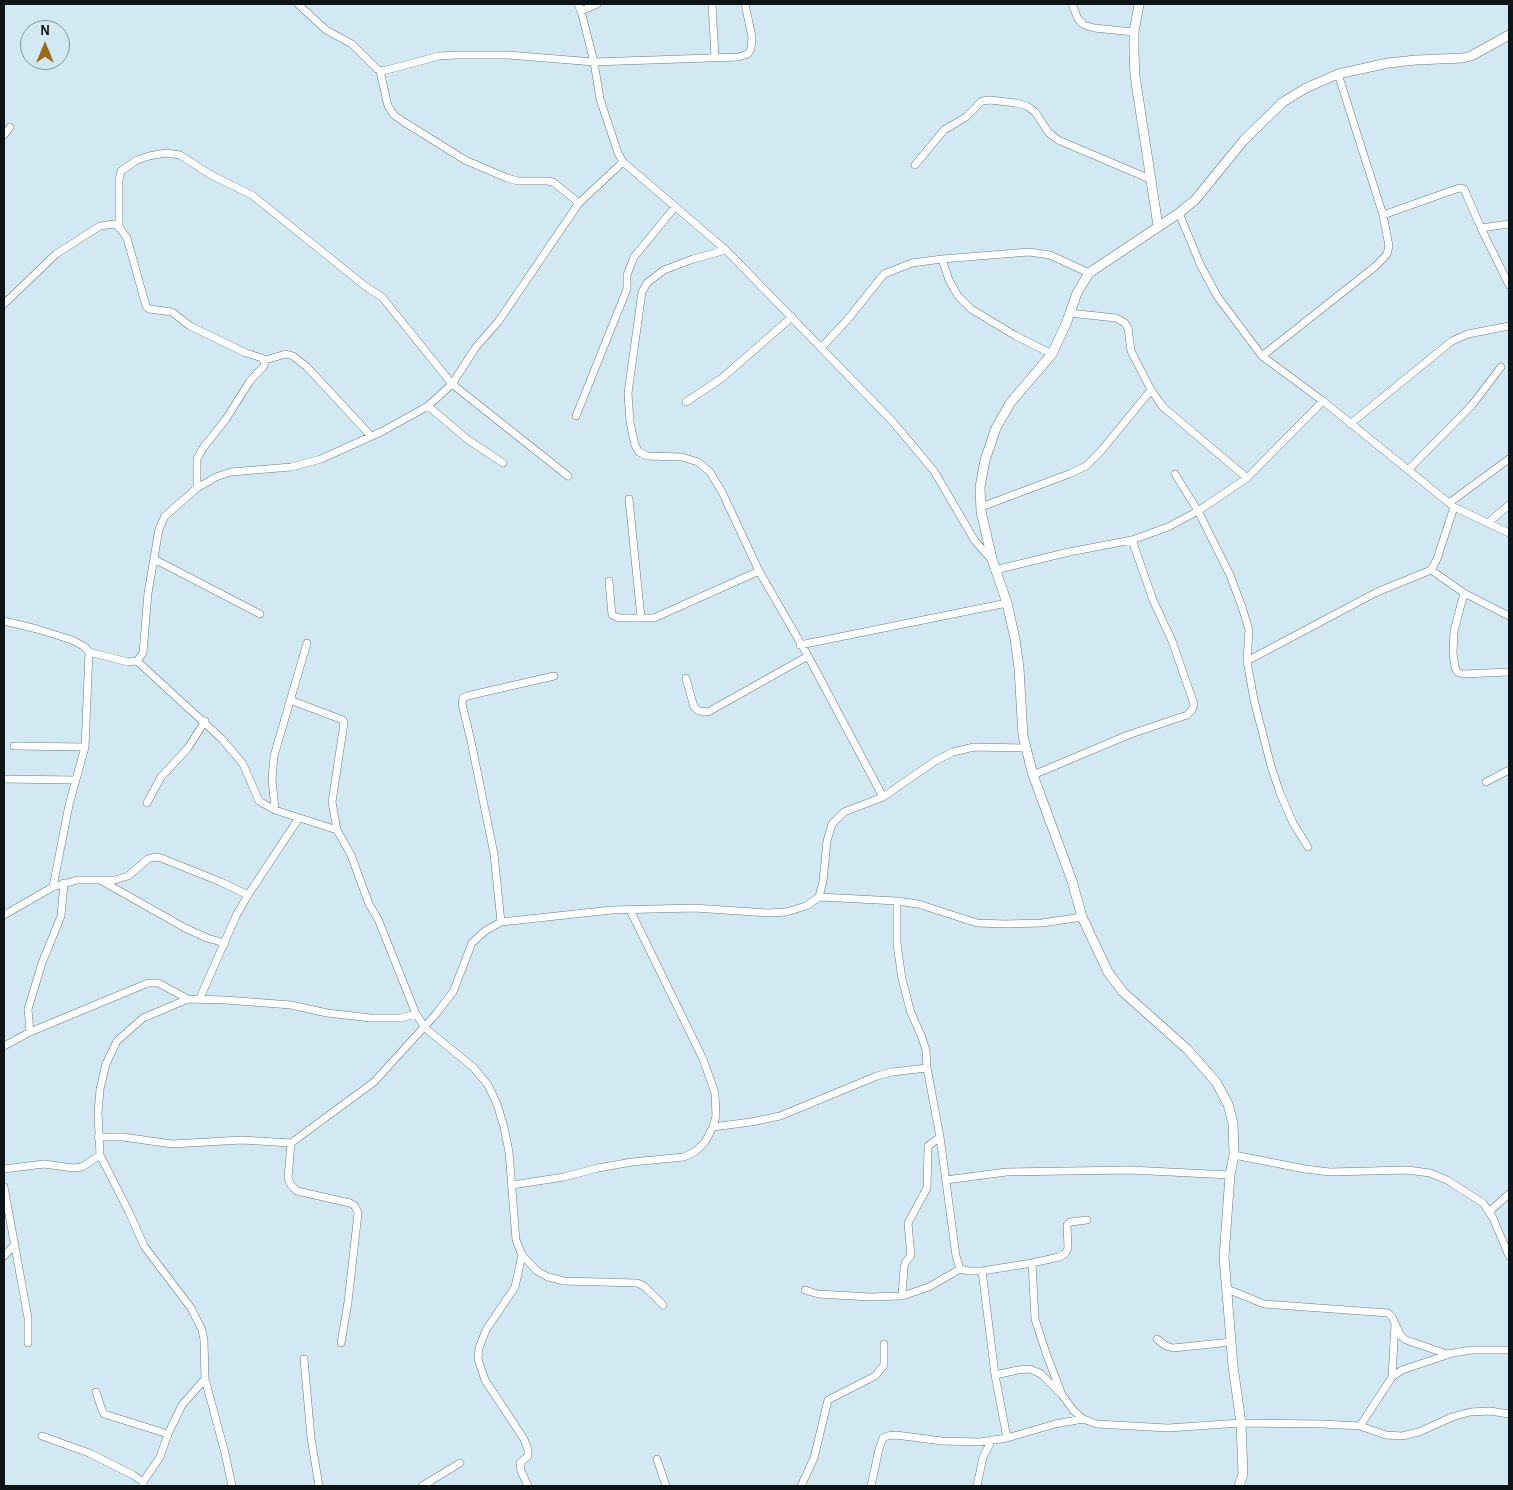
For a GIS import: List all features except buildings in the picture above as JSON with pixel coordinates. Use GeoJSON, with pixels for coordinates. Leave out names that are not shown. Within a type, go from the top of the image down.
{"type":"FeatureCollection","features":[{"type":"Feature","properties":{"kind":"street"},"geometry":{"type":"LineString","coordinates":[[298,4],[326,30],[345,39],[359,50],[380,71],[388,106],[394,115],[465,160],[506,178],[518,181],[553,182],[580,203]]}},
{"type":"Feature","properties":{"kind":"street"},"geometry":{"type":"LineString","coordinates":[[578,4],[594,62],[600,99],[618,153],[623,162],[726,250],[893,422],[934,471],[975,541],[992,559]]}},
{"type":"Feature","properties":{"kind":"street"},"geometry":{"type":"LineString","coordinates":[[581,11],[597,4]]}},
{"type":"Feature","properties":{"kind":"street"},"geometry":{"type":"LineString","coordinates":[[712,4],[715,57]]}},
{"type":"Feature","properties":{"kind":"street"},"geometry":{"type":"LineString","coordinates":[[380,71],[439,56],[456,55],[508,55],[594,62],[748,54],[752,49],[752,37],[745,4]]}},
{"type":"Feature","properties":{"kind":"street"},"geometry":{"type":"LineString","coordinates":[[1072,4],[1078,18],[1084,25],[1094,28],[1134,32]]}},
{"type":"Feature","properties":{"kind":"street"},"geometry":{"type":"LineString","coordinates":[[1139,4],[1134,32],[1134,53],[1158,226]]}},
{"type":"Feature","properties":{"kind":"street"},"geometry":{"type":"LineString","coordinates":[[1239,1486],[1243,1474],[1241,1423],[1231,1342],[1224,1256],[1230,1175],[1234,1155],[1233,1123],[1222,1090],[1187,1049],[1123,992],[1108,972],[1082,917],[1072,881],[1033,775],[1026,748],[1020,712],[1019,668],[1007,603],[992,559],[981,507],[980,487],[985,460],[996,428],[1011,402],[1052,354],[1077,293],[1089,273],[1179,213],[1195,200],[1244,140],[1283,102],[1306,88],[1338,74],[1406,61],[1463,58],[1471,56],[1509,35]]}},
{"type":"Feature","properties":{"kind":"street"},"geometry":{"type":"LineString","coordinates":[[1262,356],[1378,264],[1387,254],[1389,246],[1383,215],[1338,74]]}},
{"type":"Feature","properties":{"kind":"street"},"geometry":{"type":"LineString","coordinates":[[915,165],[944,130],[966,117],[982,101],[990,100],[1016,102],[1027,106],[1035,112],[1050,133],[1058,140],[1150,179]]}},
{"type":"Feature","properties":{"kind":"street"},"geometry":{"type":"LineString","coordinates":[[4,135],[10,128]]}},
{"type":"Feature","properties":{"kind":"street"},"geometry":{"type":"LineString","coordinates":[[371,436],[306,367],[293,356],[286,354],[265,360],[190,326],[172,312],[149,309],[146,306],[127,238],[119,226],[119,180],[121,171],[136,160],[149,156],[166,153],[180,155],[211,175],[252,195],[365,286],[382,297],[452,384],[568,476]]}},
{"type":"Feature","properties":{"kind":"street"},"geometry":{"type":"LineString","coordinates":[[4,621],[72,640],[85,647],[89,652],[128,662],[137,661],[143,653],[148,593],[159,529],[165,516],[197,488],[216,477],[231,472],[291,467],[321,459],[383,432],[428,406],[452,384],[476,347],[498,322],[580,203],[623,162]]}},
{"type":"Feature","properties":{"kind":"street"},"geometry":{"type":"LineString","coordinates":[[1383,215],[1459,188],[1464,190],[1509,285]]}},
{"type":"Feature","properties":{"kind":"street"},"geometry":{"type":"LineString","coordinates":[[576,416],[627,289],[627,275],[634,257],[674,207]]}},
{"type":"Feature","properties":{"kind":"street"},"geometry":{"type":"LineString","coordinates":[[1179,213],[1200,264],[1217,296],[1262,356],[1323,401],[1451,505],[1509,533]]}},
{"type":"Feature","properties":{"kind":"street"},"geometry":{"type":"LineString","coordinates":[[4,304],[56,254],[100,226],[114,224],[119,226]]}},
{"type":"Feature","properties":{"kind":"street"},"geometry":{"type":"LineString","coordinates":[[1481,228],[1509,224]]}},
{"type":"Feature","properties":{"kind":"street"},"geometry":{"type":"LineString","coordinates":[[726,250],[693,259],[664,270],[647,283],[642,292],[628,393],[630,422],[635,446],[639,452],[646,456],[682,457],[698,462],[710,472],[722,492],[759,571],[808,656],[883,797]]}},
{"type":"Feature","properties":{"kind":"street"},"geometry":{"type":"LineString","coordinates":[[821,348],[848,319],[884,274],[912,263],[1029,252],[1050,255],[1089,273]]}},
{"type":"Feature","properties":{"kind":"street"},"geometry":{"type":"LineString","coordinates":[[942,259],[949,280],[958,296],[971,309],[1016,336],[1052,354]]}},
{"type":"Feature","properties":{"kind":"street"},"geometry":{"type":"LineString","coordinates":[[1070,313],[1116,318],[1125,323],[1128,328],[1131,351],[1151,390],[1163,407],[1247,478]]}},
{"type":"Feature","properties":{"kind":"street"},"geometry":{"type":"LineString","coordinates":[[686,402],[722,378],[792,317]]}},
{"type":"Feature","properties":{"kind":"street"},"geometry":{"type":"LineString","coordinates":[[1350,424],[1452,342],[1468,334],[1509,326]]}},
{"type":"Feature","properties":{"kind":"street"},"geometry":{"type":"LineString","coordinates":[[197,488],[197,459],[203,448],[226,419],[250,381],[263,367],[265,360]]}},
{"type":"Feature","properties":{"kind":"street"},"geometry":{"type":"LineString","coordinates":[[1408,470],[1472,405],[1501,367]]}},
{"type":"Feature","properties":{"kind":"street"},"geometry":{"type":"LineString","coordinates":[[981,507],[1086,466],[1101,451],[1151,390]]}},
{"type":"Feature","properties":{"kind":"street"},"geometry":{"type":"LineString","coordinates":[[995,570],[1069,552],[1132,540],[1168,527],[1198,511],[1247,478],[1323,401]]}},
{"type":"Feature","properties":{"kind":"street"},"geometry":{"type":"LineString","coordinates":[[428,406],[467,439],[502,463]]}},
{"type":"Feature","properties":{"kind":"street"},"geometry":{"type":"LineString","coordinates":[[1247,661],[1377,592],[1431,570],[1437,558],[1451,505],[1509,459]]}},
{"type":"Feature","properties":{"kind":"street"},"geometry":{"type":"LineString","coordinates":[[1175,474],[1198,511],[1230,575],[1246,618],[1249,638],[1247,661],[1254,700],[1274,775],[1293,823],[1308,847]]}},
{"type":"Feature","properties":{"kind":"street"},"geometry":{"type":"LineString","coordinates":[[629,499],[641,618]]}},
{"type":"Feature","properties":{"kind":"street"},"geometry":{"type":"LineString","coordinates":[[1488,523],[1509,505]]}},
{"type":"Feature","properties":{"kind":"street"},"geometry":{"type":"LineString","coordinates":[[1033,775],[1128,735],[1187,715],[1192,710],[1194,704],[1172,641],[1153,600],[1132,540]]}},
{"type":"Feature","properties":{"kind":"street"},"geometry":{"type":"LineString","coordinates":[[154,559],[260,614]]}},
{"type":"Feature","properties":{"kind":"street"},"geometry":{"type":"LineString","coordinates":[[1431,570],[1464,593],[1509,616]]}},
{"type":"Feature","properties":{"kind":"street"},"geometry":{"type":"LineString","coordinates":[[609,581],[612,615],[619,618],[658,617],[759,571]]}},
{"type":"Feature","properties":{"kind":"street"},"geometry":{"type":"LineString","coordinates":[[1464,593],[1454,631],[1453,653],[1455,667],[1458,672],[1463,674],[1509,672]]}},
{"type":"Feature","properties":{"kind":"street"},"geometry":{"type":"LineString","coordinates":[[800,645],[1007,603]]}},
{"type":"Feature","properties":{"kind":"street"},"geometry":{"type":"LineString","coordinates":[[275,810],[272,767],[306,643]]}},
{"type":"Feature","properties":{"kind":"street"},"geometry":{"type":"LineString","coordinates":[[53,886],[69,805],[85,747],[89,652]]}},
{"type":"Feature","properties":{"kind":"street"},"geometry":{"type":"LineString","coordinates":[[686,678],[694,707],[699,711],[708,712],[808,656]]}},
{"type":"Feature","properties":{"kind":"street"},"geometry":{"type":"LineString","coordinates":[[137,661],[222,739],[243,764],[259,800],[275,810],[337,830]]}},
{"type":"Feature","properties":{"kind":"street"},"geometry":{"type":"LineString","coordinates":[[501,922],[494,854],[462,704],[463,698],[554,676]]}},
{"type":"Feature","properties":{"kind":"street"},"geometry":{"type":"LineString","coordinates":[[290,700],[343,720],[332,802],[337,830],[351,855],[369,904],[378,919],[416,1014],[424,1028],[473,1068],[488,1085],[497,1104],[509,1152],[516,1240],[522,1255],[537,1271],[548,1277],[573,1281],[637,1283],[644,1286],[663,1305]]}},
{"type":"Feature","properties":{"kind":"street"},"geometry":{"type":"LineString","coordinates":[[147,802],[161,777],[188,748],[205,722]]}},
{"type":"Feature","properties":{"kind":"street"},"geometry":{"type":"LineString","coordinates":[[14,746],[85,747]]}},
{"type":"Feature","properties":{"kind":"street"},"geometry":{"type":"LineString","coordinates":[[98,1137],[123,1137],[172,1144],[242,1140],[291,1143],[374,1082],[424,1028],[454,992],[472,943],[485,930],[501,922],[612,910],[694,908],[768,913],[786,912],[806,906],[818,897],[823,881],[827,841],[832,824],[844,812],[883,797],[935,761],[953,752],[974,747],[1026,748]]}},
{"type":"Feature","properties":{"kind":"street"},"geometry":{"type":"LineString","coordinates":[[1486,782],[1509,770]]}},
{"type":"Feature","properties":{"kind":"street"},"geometry":{"type":"LineString","coordinates":[[4,779],[76,780]]}},
{"type":"Feature","properties":{"kind":"street"},"geometry":{"type":"LineString","coordinates":[[200,998],[236,916],[267,864],[299,818]]}},
{"type":"Feature","properties":{"kind":"street"},"geometry":{"type":"LineString","coordinates":[[4,915],[53,886],[77,880],[115,880],[128,876],[148,859],[155,857],[196,872],[248,895]]}},
{"type":"Feature","properties":{"kind":"street"},"geometry":{"type":"LineString","coordinates":[[102,881],[185,928],[207,938],[225,943]]}},
{"type":"Feature","properties":{"kind":"street"},"geometry":{"type":"LineString","coordinates":[[30,1032],[28,1009],[42,963],[61,916],[64,882]]}},
{"type":"Feature","properties":{"kind":"street"},"geometry":{"type":"LineString","coordinates":[[818,897],[897,901],[918,904],[977,923],[1042,923],[1082,917]]}},
{"type":"Feature","properties":{"kind":"street"},"geometry":{"type":"LineString","coordinates":[[897,901],[896,944],[902,979],[911,1013],[926,1050],[927,1068],[940,1137],[956,1256],[960,1269]]}},
{"type":"Feature","properties":{"kind":"street"},"geometry":{"type":"LineString","coordinates":[[512,1186],[632,1162],[684,1157],[696,1151],[705,1142],[713,1127],[716,1116],[715,1093],[703,1059],[630,910]]}},
{"type":"Feature","properties":{"kind":"street"},"geometry":{"type":"LineString","coordinates":[[4,1046],[30,1032],[148,983],[158,983],[188,999]]}},
{"type":"Feature","properties":{"kind":"street"},"geometry":{"type":"LineString","coordinates":[[232,1486],[205,1379],[204,1340],[198,1323],[192,1308],[144,1246],[100,1155],[98,1113],[100,1089],[106,1064],[118,1041],[143,1018],[188,999],[200,998],[291,1006],[327,1013],[371,1018],[402,1018],[416,1014]]}},
{"type":"Feature","properties":{"kind":"street"},"geometry":{"type":"LineString","coordinates":[[713,1127],[780,1116],[876,1076],[927,1068]]}},
{"type":"Feature","properties":{"kind":"street"},"geometry":{"type":"LineString","coordinates":[[902,1296],[904,1267],[906,1261],[912,1256],[908,1223],[927,1188],[928,1146],[940,1137]]}},
{"type":"Feature","properties":{"kind":"street"},"geometry":{"type":"LineString","coordinates":[[291,1143],[288,1178],[296,1191],[350,1203],[355,1206],[358,1213],[348,1302],[341,1343]]}},
{"type":"Feature","properties":{"kind":"street"},"geometry":{"type":"LineString","coordinates":[[4,1169],[44,1164],[73,1168],[82,1166],[100,1155]]}},
{"type":"Feature","properties":{"kind":"street"},"geometry":{"type":"LineString","coordinates":[[1234,1155],[1330,1172],[1398,1170],[1430,1173],[1447,1180],[1483,1203],[1490,1211],[1509,1256]]}},
{"type":"Feature","properties":{"kind":"street"},"geometry":{"type":"LineString","coordinates":[[946,1180],[1006,1172],[1130,1170],[1230,1175]]}},
{"type":"Feature","properties":{"kind":"street"},"geometry":{"type":"LineString","coordinates":[[4,1187],[28,1318],[28,1344]]}},
{"type":"Feature","properties":{"kind":"street"},"geometry":{"type":"LineString","coordinates":[[1490,1211],[1509,1194]]}},
{"type":"Feature","properties":{"kind":"street"},"geometry":{"type":"LineString","coordinates":[[804,1290],[818,1294],[870,1297],[902,1296],[929,1287],[960,1269],[969,1272],[982,1271],[1032,1263],[1065,1254],[1068,1248],[1067,1225],[1070,1222],[1087,1220]]}},
{"type":"Feature","properties":{"kind":"street"},"geometry":{"type":"LineString","coordinates":[[4,1256],[15,1244]]}},
{"type":"Feature","properties":{"kind":"street"},"geometry":{"type":"LineString","coordinates":[[522,1255],[515,1287],[486,1330],[479,1348],[478,1359],[485,1380],[524,1439],[528,1456],[520,1463],[521,1471],[528,1486]]}},
{"type":"Feature","properties":{"kind":"street"},"geometry":{"type":"LineString","coordinates":[[1032,1263],[1036,1318],[1046,1353],[1062,1395]]}},
{"type":"Feature","properties":{"kind":"street"},"geometry":{"type":"LineString","coordinates":[[982,1271],[995,1375],[1006,1438]]}},
{"type":"Feature","properties":{"kind":"street"},"geometry":{"type":"LineString","coordinates":[[1227,1289],[1264,1304],[1388,1313],[1401,1336],[1406,1340],[1447,1354]]}},
{"type":"Feature","properties":{"kind":"street"},"geometry":{"type":"LineString","coordinates":[[1392,1377],[1395,1324]]}},
{"type":"Feature","properties":{"kind":"street"},"geometry":{"type":"LineString","coordinates":[[1157,1338],[1166,1346],[1173,1348],[1231,1342]]}},
{"type":"Feature","properties":{"kind":"street"},"geometry":{"type":"LineString","coordinates":[[801,1486],[814,1458],[828,1400],[875,1376],[884,1365],[884,1344]]}},
{"type":"Feature","properties":{"kind":"street"},"geometry":{"type":"LineString","coordinates":[[1360,1426],[1392,1377],[1402,1370],[1447,1354],[1471,1350],[1509,1350]]}},
{"type":"Feature","properties":{"kind":"street"},"geometry":{"type":"LineString","coordinates":[[304,1359],[310,1438],[319,1486]]}},
{"type":"Feature","properties":{"kind":"street"},"geometry":{"type":"LineString","coordinates":[[995,1375],[1030,1369],[1041,1374],[1083,1420]]}},
{"type":"Feature","properties":{"kind":"street"},"geometry":{"type":"LineString","coordinates":[[42,1436],[89,1453],[143,1484],[160,1457],[168,1434],[182,1405],[205,1379]]}},
{"type":"Feature","properties":{"kind":"street"},"geometry":{"type":"LineString","coordinates":[[96,1392],[104,1414],[168,1434]]}},
{"type":"Feature","properties":{"kind":"street"},"geometry":{"type":"LineString","coordinates":[[871,1486],[879,1449],[883,1438],[887,1436],[896,1435],[942,1441],[980,1442],[1006,1438],[1055,1424],[1083,1420],[1097,1424],[1168,1428],[1241,1423],[1313,1423],[1360,1426],[1386,1435],[1402,1436],[1419,1432],[1452,1417],[1470,1412],[1490,1411],[1509,1414]]}},
{"type":"Feature","properties":{"kind":"street"},"geometry":{"type":"LineString","coordinates":[[977,1486],[983,1457],[992,1440]]}},
{"type":"Feature","properties":{"kind":"street"},"geometry":{"type":"LineString","coordinates":[[657,1459],[666,1486]]}},
{"type":"Feature","properties":{"kind":"street"},"geometry":{"type":"LineString","coordinates":[[422,1486],[460,1463]]}}]}
